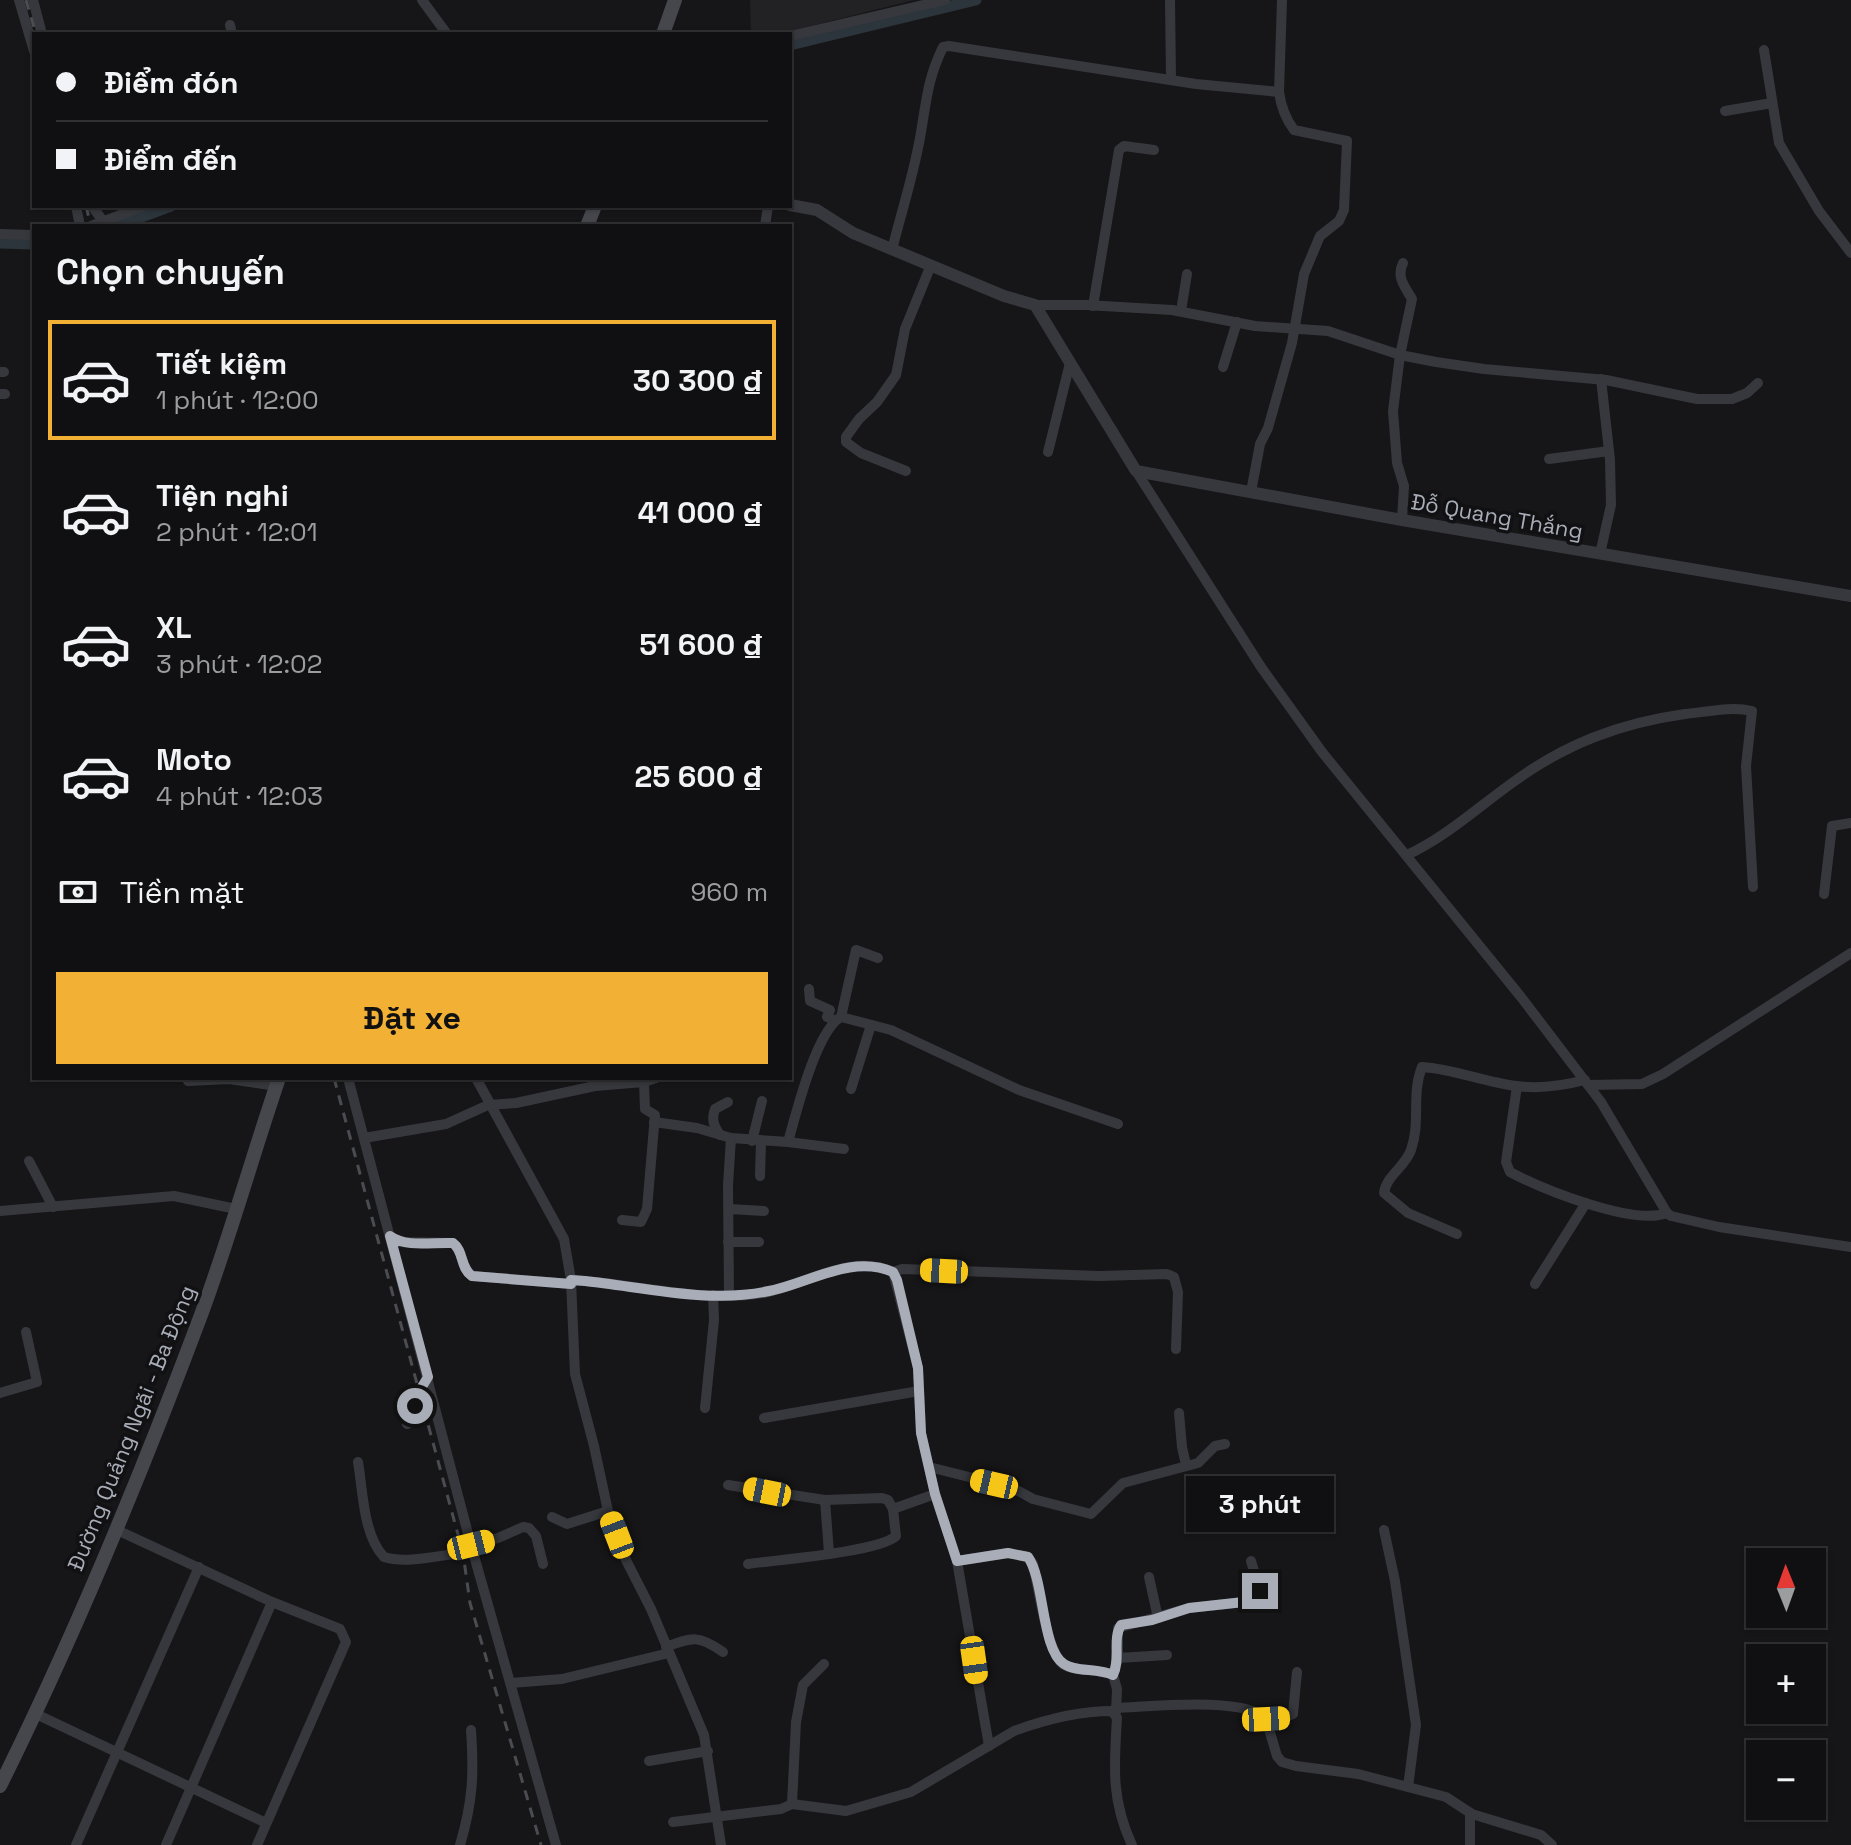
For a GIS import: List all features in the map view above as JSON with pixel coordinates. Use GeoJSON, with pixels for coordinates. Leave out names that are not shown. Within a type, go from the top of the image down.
{"type":"FeatureCollection","features":[{"type":"Feature","properties":{"kind":"main road"},"geometry":{"type":"LineString","coordinates":[[664,32],[675,0]]}},
{"type":"Feature","properties":{"kind":"main road","name":"Đường Quảng Ngãi - Ba Động"},"geometry":{"type":"LineString","coordinates":[[0,1786],[36,1714],[117,1530],[202,1313],[278,1082]]}},
{"type":"Feature","properties":{"kind":"street"},"geometry":{"type":"LineString","coordinates":[[19,0],[32,44]]}},
{"type":"Feature","properties":{"kind":"street"},"geometry":{"type":"LineString","coordinates":[[33,0],[41,32]]}},
{"type":"Feature","properties":{"kind":"street"},"geometry":{"type":"LineString","coordinates":[[422,0],[446,32]]}},
{"type":"Feature","properties":{"kind":"street"},"geometry":{"type":"LineString","coordinates":[[792,36],[945,0]]}},
{"type":"Feature","properties":{"kind":"street"},"geometry":{"type":"LineString","coordinates":[[1170,0],[1171,78]]}},
{"type":"Feature","properties":{"kind":"street"},"geometry":{"type":"LineString","coordinates":[[1251,492],[1260,444],[1268,428],[1294,328],[1304,274],[1320,236],[1339,221],[1344,210],[1347,141],[1294,130],[1286,120],[1279,92],[1282,0]]}},
{"type":"Feature","properties":{"kind":"street"},"geometry":{"type":"LineString","coordinates":[[892,250],[922,126],[931,72],[943,47],[1196,84],[1279,92]]}},
{"type":"Feature","properties":{"kind":"street"},"geometry":{"type":"LineString","coordinates":[[1764,50],[1779,143],[1819,211],[1851,253]]}},
{"type":"Feature","properties":{"kind":"street"},"geometry":{"type":"LineString","coordinates":[[1725,111],[1772,103]]}},
{"type":"Feature","properties":{"kind":"street"},"geometry":{"type":"LineString","coordinates":[[1093,306],[1119,150],[1124,146],[1154,150]]}},
{"type":"Feature","properties":{"kind":"street"},"geometry":{"type":"LineString","coordinates":[[792,205],[817,210],[853,233],[892,250],[1004,296],[1035,305],[1181,311],[1237,322],[1328,331],[1400,355],[1484,369],[1601,379],[1697,399],[1732,399],[1747,393],[1758,383]]}},
{"type":"Feature","properties":{"kind":"street"},"geometry":{"type":"LineString","coordinates":[[93,208],[103,221]]}},
{"type":"Feature","properties":{"kind":"street"},"geometry":{"type":"LineString","coordinates":[[96,224],[139,208]]}},
{"type":"Feature","properties":{"kind":"street"},"geometry":{"type":"LineString","coordinates":[[0,234],[32,235]]}},
{"type":"Feature","properties":{"kind":"street"},"geometry":{"type":"LineString","coordinates":[[1402,520],[1404,486],[1397,463],[1393,411],[1400,355],[1412,299],[1401,281],[1403,263]]}},
{"type":"Feature","properties":{"kind":"street"},"geometry":{"type":"LineString","coordinates":[[906,471],[861,453],[846,442],[846,437],[896,375],[905,329],[931,265]]}},
{"type":"Feature","properties":{"kind":"street"},"geometry":{"type":"LineString","coordinates":[[1181,311],[1187,274]]}},
{"type":"Feature","properties":{"kind":"street"},"geometry":{"type":"LineString","coordinates":[[1035,305],[1261,667],[1322,752],[1586,1082],[1636,1157],[1667,1213],[1719,1227],[1851,1247]]}},
{"type":"Feature","properties":{"kind":"street"},"geometry":{"type":"LineString","coordinates":[[1223,367],[1237,322]]}},
{"type":"Feature","properties":{"kind":"street"},"geometry":{"type":"LineString","coordinates":[[1048,452],[1070,363]]}},
{"type":"Feature","properties":{"kind":"street"},"geometry":{"type":"LineString","coordinates":[[1600,554],[1611,505],[1601,379]]}},
{"type":"Feature","properties":{"kind":"street"},"geometry":{"type":"LineString","coordinates":[[1549,459],[1609,451]]}},
{"type":"Feature","properties":{"kind":"street","name":"Đỗ Quang Thắng"},"geometry":{"type":"LineString","coordinates":[[1136,471],[1402,520],[1851,596]]}},
{"type":"Feature","properties":{"kind":"street"},"geometry":{"type":"LineString","coordinates":[[1407,855],[1433,843],[1511,783],[1573,744],[1654,719],[1716,710],[1746,710],[1752,711],[1746,766],[1753,887]]}},
{"type":"Feature","properties":{"kind":"street"},"geometry":{"type":"LineString","coordinates":[[1824,894],[1832,826],[1851,823]]}},
{"type":"Feature","properties":{"kind":"street"},"geometry":{"type":"LineString","coordinates":[[788,1142],[803,1086],[822,1042],[838,1019],[856,950],[878,958]]}},
{"type":"Feature","properties":{"kind":"street"},"geometry":{"type":"LineString","coordinates":[[1457,1234],[1408,1213],[1384,1193],[1386,1184],[1402,1167],[1413,1146],[1417,1119],[1416,1083],[1422,1067],[1440,1068],[1517,1086],[1560,1087],[1586,1082],[1642,1084],[1663,1074],[1851,953]]}},
{"type":"Feature","properties":{"kind":"street"},"geometry":{"type":"LineString","coordinates":[[809,989],[810,1001],[830,1010],[827,1017],[891,1030],[1019,1090],[1118,1124]]}},
{"type":"Feature","properties":{"kind":"street"},"geometry":{"type":"LineString","coordinates":[[851,1089],[871,1025]]}},
{"type":"Feature","properties":{"kind":"street"},"geometry":{"type":"LineString","coordinates":[[188,1081],[208,1080]]}},
{"type":"Feature","properties":{"kind":"street"},"geometry":{"type":"LineString","coordinates":[[245,1080],[278,1082]]}},
{"type":"Feature","properties":{"kind":"street"},"geometry":{"type":"LineString","coordinates":[[349,1080],[472,1549],[556,1845]]}},
{"type":"Feature","properties":{"kind":"street"},"geometry":{"type":"LineString","coordinates":[[477,1080],[564,1239],[571,1282],[575,1374],[608,1511],[626,1560],[651,1609],[704,1735],[721,1845]]}},
{"type":"Feature","properties":{"kind":"street"},"geometry":{"type":"LineString","coordinates":[[559,1080],[559,1093]]}},
{"type":"Feature","properties":{"kind":"street"},"geometry":{"type":"LineString","coordinates":[[364,1138],[446,1124],[488,1105],[650,1080]]}},
{"type":"Feature","properties":{"kind":"street"},"geometry":{"type":"LineString","coordinates":[[622,1220],[641,1222],[646,1217],[655,1115],[645,1109],[644,1082]]}},
{"type":"Feature","properties":{"kind":"street"},"geometry":{"type":"LineString","coordinates":[[1517,1086],[1508,1136],[1507,1167],[1510,1172],[1586,1203],[1649,1217],[1667,1213]]}},
{"type":"Feature","properties":{"kind":"street"},"geometry":{"type":"LineString","coordinates":[[760,1176],[756,1141],[762,1101]]}},
{"type":"Feature","properties":{"kind":"street"},"geometry":{"type":"LineString","coordinates":[[728,1102],[715,1109],[713,1116],[714,1124],[726,1137],[729,1294]]}},
{"type":"Feature","properties":{"kind":"street"},"geometry":{"type":"LineString","coordinates":[[654,1122],[697,1128],[726,1137],[844,1149]]}},
{"type":"Feature","properties":{"kind":"street"},"geometry":{"type":"LineString","coordinates":[[29,1161],[53,1207]]}},
{"type":"Feature","properties":{"kind":"street"},"geometry":{"type":"LineString","coordinates":[[2,1208],[53,1207],[174,1196],[236,1209]]}},
{"type":"Feature","properties":{"kind":"street"},"geometry":{"type":"LineString","coordinates":[[1535,1284],[1586,1203]]}},
{"type":"Feature","properties":{"kind":"street"},"geometry":{"type":"LineString","coordinates":[[729,1209],[764,1211]]}},
{"type":"Feature","properties":{"kind":"street"},"geometry":{"type":"LineString","coordinates":[[390,1236],[398,1242],[453,1243],[457,1246],[465,1270],[472,1276],[713,1295],[770,1291],[854,1267],[882,1267],[893,1272],[902,1269],[1099,1276],[1167,1274],[1174,1277],[1178,1292],[1176,1349]]}},
{"type":"Feature","properties":{"kind":"street"},"geometry":{"type":"LineString","coordinates":[[728,1242],[759,1242]]}},
{"type":"Feature","properties":{"kind":"street"},"geometry":{"type":"LineString","coordinates":[[893,1272],[914,1350],[921,1433],[935,1494],[957,1561],[989,1746]]}},
{"type":"Feature","properties":{"kind":"street"},"geometry":{"type":"LineString","coordinates":[[705,1408],[714,1320],[713,1295]]}},
{"type":"Feature","properties":{"kind":"street"},"geometry":{"type":"LineString","coordinates":[[0,1393],[37,1382],[26,1332]]}},
{"type":"Feature","properties":{"kind":"street"},"geometry":{"type":"LineString","coordinates":[[407,1424],[417,1419],[415,1401],[428,1377]]}},
{"type":"Feature","properties":{"kind":"street"},"geometry":{"type":"LineString","coordinates":[[764,1418],[919,1391]]}},
{"type":"Feature","properties":{"kind":"street"},"geometry":{"type":"LineString","coordinates":[[1179,1413],[1186,1465]]}},
{"type":"Feature","properties":{"kind":"street"},"geometry":{"type":"LineString","coordinates":[[929,1467],[1013,1488],[1033,1499],[1091,1514],[1123,1483],[1198,1463],[1215,1446],[1225,1444]]}},
{"type":"Feature","properties":{"kind":"street"},"geometry":{"type":"LineString","coordinates":[[358,1462],[372,1533],[376,1547],[384,1557],[410,1560],[472,1549],[516,1529],[529,1528],[536,1536],[543,1564]]}},
{"type":"Feature","properties":{"kind":"street"},"geometry":{"type":"LineString","coordinates":[[728,1485],[825,1500],[882,1498],[888,1500],[893,1509],[894,1539],[829,1553],[748,1564]]}},
{"type":"Feature","properties":{"kind":"street"},"geometry":{"type":"LineString","coordinates":[[893,1509],[935,1494]]}},
{"type":"Feature","properties":{"kind":"street"},"geometry":{"type":"LineString","coordinates":[[825,1500],[829,1553]]}},
{"type":"Feature","properties":{"kind":"street"},"geometry":{"type":"LineString","coordinates":[[552,1517],[567,1524],[608,1511]]}},
{"type":"Feature","properties":{"kind":"street"},"geometry":{"type":"LineString","coordinates":[[117,1530],[272,1602],[340,1629],[346,1642],[257,1845]]}},
{"type":"Feature","properties":{"kind":"street"},"geometry":{"type":"LineString","coordinates":[[1384,1530],[1395,1581],[1416,1725],[1408,1787]]}},
{"type":"Feature","properties":{"kind":"street"},"geometry":{"type":"LineString","coordinates":[[957,1561],[1008,1553],[1028,1557],[1033,1564],[1057,1658],[1068,1667],[1113,1675]]}},
{"type":"Feature","properties":{"kind":"street"},"geometry":{"type":"LineString","coordinates":[[1132,1845],[1116,1804],[1114,1773],[1117,1689],[1113,1675],[1118,1658],[1118,1628],[1189,1608],[1253,1601],[1260,1591],[1251,1561]]}},
{"type":"Feature","properties":{"kind":"street"},"geometry":{"type":"LineString","coordinates":[[76,1845],[199,1567]]}},
{"type":"Feature","properties":{"kind":"street"},"geometry":{"type":"LineString","coordinates":[[1149,1577],[1158,1618]]}},
{"type":"Feature","properties":{"kind":"street"},"geometry":{"type":"LineString","coordinates":[[166,1845],[272,1602]]}},
{"type":"Feature","properties":{"kind":"street"},"geometry":{"type":"LineString","coordinates":[[511,1683],[562,1679],[668,1650],[687,1639],[700,1638],[723,1652]]}},
{"type":"Feature","properties":{"kind":"street"},"geometry":{"type":"LineString","coordinates":[[1118,1658],[1167,1655]]}},
{"type":"Feature","properties":{"kind":"street"},"geometry":{"type":"LineString","coordinates":[[792,1804],[796,1722],[803,1685],[824,1664]]}},
{"type":"Feature","properties":{"kind":"street"},"geometry":{"type":"LineString","coordinates":[[673,1822],[781,1809],[792,1804],[846,1811],[911,1792],[989,1746],[1032,1725],[1097,1711],[1215,1705],[1248,1708],[1266,1719],[1282,1718],[1293,1714],[1297,1672]]}},
{"type":"Feature","properties":{"kind":"street"},"geometry":{"type":"LineString","coordinates":[[36,1714],[266,1823]]}},
{"type":"Feature","properties":{"kind":"street"},"geometry":{"type":"LineString","coordinates":[[1266,1719],[1277,1756],[1282,1762],[1358,1774],[1446,1797],[1470,1813],[1541,1835],[1552,1845]]}},
{"type":"Feature","properties":{"kind":"street"},"geometry":{"type":"LineString","coordinates":[[460,1845],[474,1780],[471,1730]]}},
{"type":"Feature","properties":{"kind":"street"},"geometry":{"type":"LineString","coordinates":[[649,1761],[708,1751]]}},
{"type":"Feature","properties":{"kind":"street"},"geometry":{"type":"LineString","coordinates":[[1470,1813],[1470,1845]]}},
{"type":"Feature","properties":{"kind":"shaded area"},"geometry":{"type":"Polygon","coordinates":[[[750,0],[914,0],[787,32],[751,32],[750,0]]]}},
{"type":"Feature","properties":{"kind":"waterway"},"geometry":{"type":"LineString","coordinates":[[792,45],[976,0]]}},
{"type":"Feature","properties":{"kind":"waterway"},"geometry":{"type":"LineString","coordinates":[[122,224],[166,208]]}},
{"type":"Feature","properties":{"kind":"waterway"},"geometry":{"type":"LineString","coordinates":[[0,243],[32,244]]}},
{"type":"Feature","properties":{"kind":"railway"},"geometry":{"type":"LineString","coordinates":[[26,0],[35,32]]}},
{"type":"Feature","properties":{"kind":"railway"},"geometry":{"type":"LineString","coordinates":[[86,208],[90,224]]}},
{"type":"Feature","properties":{"kind":"railway"},"geometry":{"type":"LineString","coordinates":[[335,1080],[463,1553],[470,1603],[541,1845]]}},
{"type":"Feature","properties":{"kind":"route"},"geometry":{"type":"LineString","coordinates":[[415,1406],[428,1377],[390,1236],[398,1242],[453,1243],[457,1246],[465,1270],[472,1276],[571,1284],[571,1280],[585,1281],[713,1295],[770,1291],[842,1269],[882,1267],[893,1272],[897,1280],[918,1368],[921,1433],[935,1494],[957,1561],[1008,1553],[1028,1557],[1033,1564],[1049,1634],[1057,1658],[1064,1665],[1113,1675],[1117,1668],[1117,1633],[1121,1625],[1152,1620],[1189,1608],[1253,1601],[1260,1591]]}}]}
